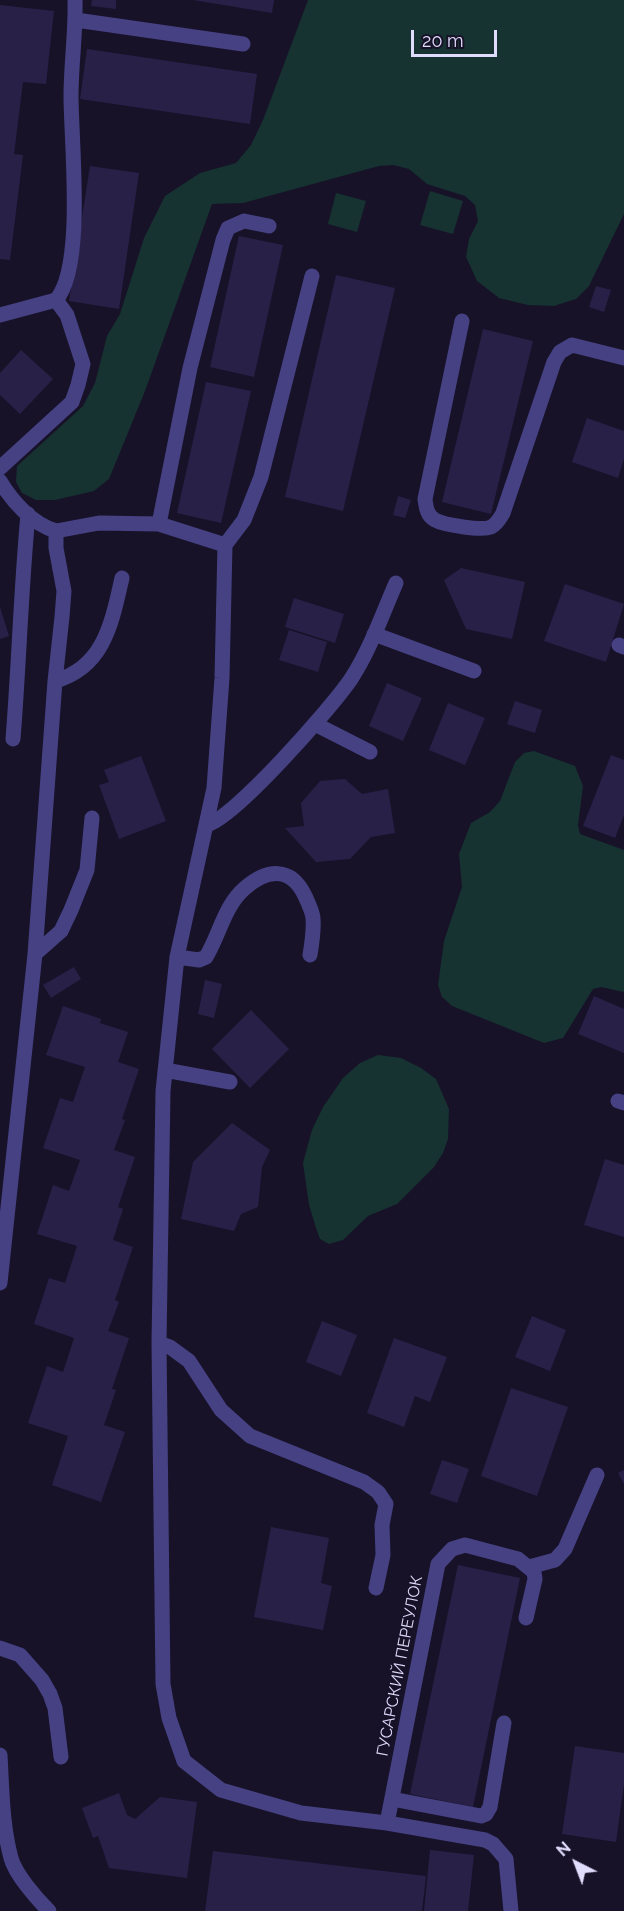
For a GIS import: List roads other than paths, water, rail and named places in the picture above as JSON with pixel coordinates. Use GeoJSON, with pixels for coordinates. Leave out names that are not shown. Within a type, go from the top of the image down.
{"type":"FeatureCollection","features":[{"type":"Feature","properties":{"kind":"lane"},"geometry":{"type":"LineString","coordinates":[[0,315],[56,300],[69,276],[73,248],[71,96],[76,20],[75,0]]}},
{"type":"Feature","properties":{"kind":"lane"},"geometry":{"type":"LineString","coordinates":[[76,20],[243,44]]}},
{"type":"Feature","properties":{"kind":"lane"},"geometry":{"type":"LineString","coordinates":[[159,524],[190,368],[223,240],[228,228],[244,221],[269,226]]}},
{"type":"Feature","properties":{"kind":"lane"},"geometry":{"type":"LineString","coordinates":[[312,276],[261,477],[244,520],[225,545],[221,689],[214,788],[177,957],[165,1070],[159,1343],[163,1684],[169,1718],[184,1761],[221,1790],[301,1814],[387,1822],[485,1840],[493,1844],[506,1858],[511,1911]]}},
{"type":"Feature","properties":{"kind":"lane"},"geometry":{"type":"LineString","coordinates":[[0,468],[72,402],[78,385],[83,364],[67,315],[56,300]]}},
{"type":"Feature","properties":{"kind":"lane"},"geometry":{"type":"LineString","coordinates":[[462,321],[425,499],[429,514],[434,520],[445,523],[477,530],[496,524],[503,513],[554,362],[560,352],[572,345],[624,357]]}},
{"type":"Feature","properties":{"kind":"lane"},"geometry":{"type":"LineString","coordinates":[[0,481],[8,495],[36,522],[56,531],[99,523],[159,524],[225,545]]}},
{"type":"Feature","properties":{"kind":"lane"},"geometry":{"type":"LineString","coordinates":[[14,739],[21,639],[22,576],[28,514]]}},
{"type":"Feature","properties":{"kind":"lane"},"geometry":{"type":"LineString","coordinates":[[0,1283],[35,954],[55,681],[64,591],[56,548],[56,531]]}},
{"type":"Feature","properties":{"kind":"lane"},"geometry":{"type":"LineString","coordinates":[[55,681],[71,676],[100,649],[110,629],[122,578]]}},
{"type":"Feature","properties":{"kind":"lane"},"geometry":{"type":"LineString","coordinates":[[206,825],[214,824],[229,812],[307,735],[351,679],[396,583]]}},
{"type":"Feature","properties":{"kind":"lane"},"geometry":{"type":"LineString","coordinates":[[374,634],[474,671]]}},
{"type":"Feature","properties":{"kind":"lane"},"geometry":{"type":"LineString","coordinates":[[315,724],[370,752]]}},
{"type":"Feature","properties":{"kind":"lane"},"geometry":{"type":"LineString","coordinates":[[35,954],[61,931],[72,910],[87,870],[92,818]]}},
{"type":"Feature","properties":{"kind":"lane"},"geometry":{"type":"LineString","coordinates":[[177,957],[199,960],[206,957],[229,906],[244,889],[272,873],[285,874],[294,879],[304,893],[313,918],[310,955]]}},
{"type":"Feature","properties":{"kind":"lane"},"geometry":{"type":"LineString","coordinates":[[165,1070],[230,1082]]}},
{"type":"Feature","properties":{"kind":"lane"},"geometry":{"type":"LineString","coordinates":[[159,1343],[170,1347],[189,1361],[221,1410],[250,1436],[364,1482],[378,1492],[386,1504],[382,1525],[383,1555],[376,1588]]}},
{"type":"Feature","properties":{"kind":"lane"},"geometry":{"type":"LineString","coordinates":[[526,1618],[535,1579],[534,1572],[529,1567],[555,1560],[565,1549],[597,1475]]}},
{"type":"Feature","properties":{"kind":"lane","name":"ГУСАРСКИЙ ПЕРЕУЛОК"},"geometry":{"type":"LineString","coordinates":[[387,1822],[438,1564],[452,1549],[465,1545],[518,1559],[529,1567]]}},
{"type":"Feature","properties":{"kind":"lane"},"geometry":{"type":"LineString","coordinates":[[0,1648],[20,1655],[42,1680],[50,1694],[55,1708],[61,1757]]}},
{"type":"Feature","properties":{"kind":"lane"},"geometry":{"type":"LineString","coordinates":[[392,1798],[481,1816],[486,1814],[490,1807],[504,1722]]}},
{"type":"Feature","properties":{"kind":"lane"},"geometry":{"type":"LineString","coordinates":[[0,1755],[11,1860],[34,1897],[49,1911]]}}]}
